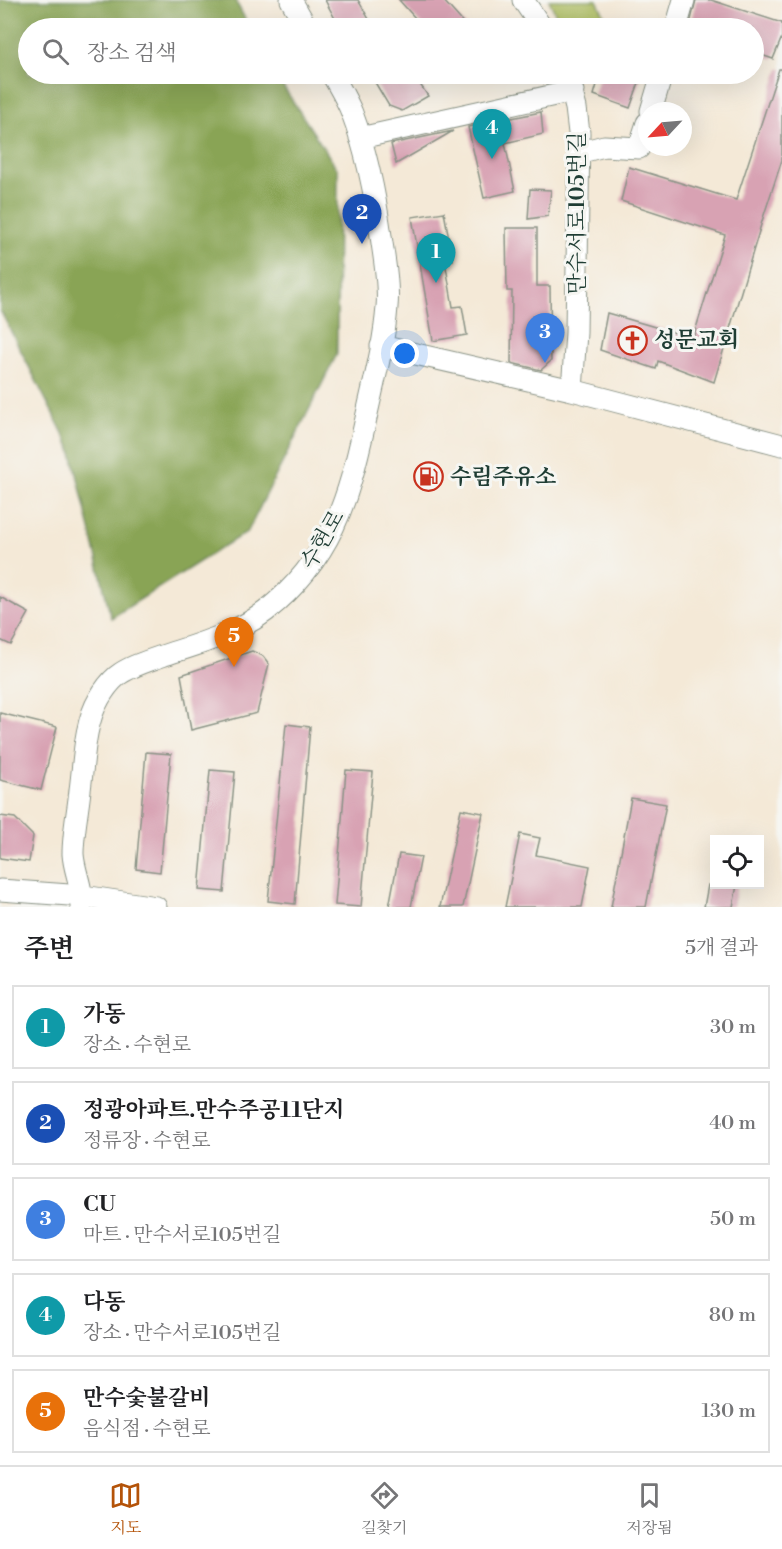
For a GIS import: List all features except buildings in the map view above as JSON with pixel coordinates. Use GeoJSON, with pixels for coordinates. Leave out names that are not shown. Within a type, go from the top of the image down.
{"type":"FeatureCollection","features":[{"type":"Feature","properties":{"kind":"street"},"geometry":{"type":"LineString","coordinates":[[291,0],[301,18]]}},
{"type":"Feature","properties":{"kind":"street"},"geometry":{"type":"LineString","coordinates":[[523,0],[535,18]]}},
{"type":"Feature","properties":{"kind":"street"},"geometry":{"type":"LineString","coordinates":[[679,18],[684,0]]}},
{"type":"Feature","properties":{"kind":"street","name":"수현로"},"geometry":{"type":"LineString","coordinates":[[82,901],[73,855],[89,727],[97,701],[118,675],[215,638],[244,625],[266,611],[309,568],[322,550],[337,523],[346,500],[355,471],[381,346],[387,304],[384,257],[367,159],[351,112],[337,84]]}},
{"type":"Feature","properties":{"kind":"street"},"geometry":{"type":"LineString","coordinates":[[360,138],[562,84]]}},
{"type":"Feature","properties":{"kind":"street","name":"만수서로105번길"},"geometry":{"type":"LineString","coordinates":[[570,84],[576,108],[579,153],[576,333],[572,390]]}},
{"type":"Feature","properties":{"kind":"street"},"geometry":{"type":"LineString","coordinates":[[654,102],[659,84]]}},
{"type":"Feature","properties":{"kind":"street"},"geometry":{"type":"LineString","coordinates":[[579,153],[604,146],[638,148]]}},
{"type":"Feature","properties":{"kind":"street"},"geometry":{"type":"LineString","coordinates":[[381,346],[572,390],[782,446]]}},
{"type":"Feature","properties":{"kind":"street"},"geometry":{"type":"LineString","coordinates":[[0,890],[82,901],[156,907]]}},
{"type":"Feature","properties":{"kind":"green space"},"geometry":{"type":"Polygon","coordinates":[[[0,0],[235,0],[245,18],[18,18],[18,84],[282,84],[338,170],[337,354],[248,531],[111,618],[71,449],[0,310],[0,0]]]}},
{"type":"Feature","properties":{"kind":"green space"},"geometry":{"type":"Polygon","coordinates":[[[549,0],[597,0],[604,15],[603,18],[557,18],[549,0]]]}},
{"type":"Feature","properties":{"kind":"place","name":"다동"},"geometry":{"type":"Point","coordinates":[492,159]}},
{"type":"Feature","properties":{"kind":"place","name":"정광아파트.만수주공11단지"},"geometry":{"type":"Point","coordinates":[362,244]}},
{"type":"Feature","properties":{"kind":"place","name":"가동"},"geometry":{"type":"Point","coordinates":[436,283]}},
{"type":"Feature","properties":{"kind":"place","name":"성문교회"},"geometry":{"type":"Point","coordinates":[633,340]}},
{"type":"Feature","properties":{"kind":"place","name":"CU"},"geometry":{"type":"Point","coordinates":[545,363]}},
{"type":"Feature","properties":{"kind":"place","name":"수림주유소"},"geometry":{"type":"Point","coordinates":[429,477]}},
{"type":"Feature","properties":{"kind":"place","name":"만수숯불갈비"},"geometry":{"type":"Point","coordinates":[234,667]}}]}
